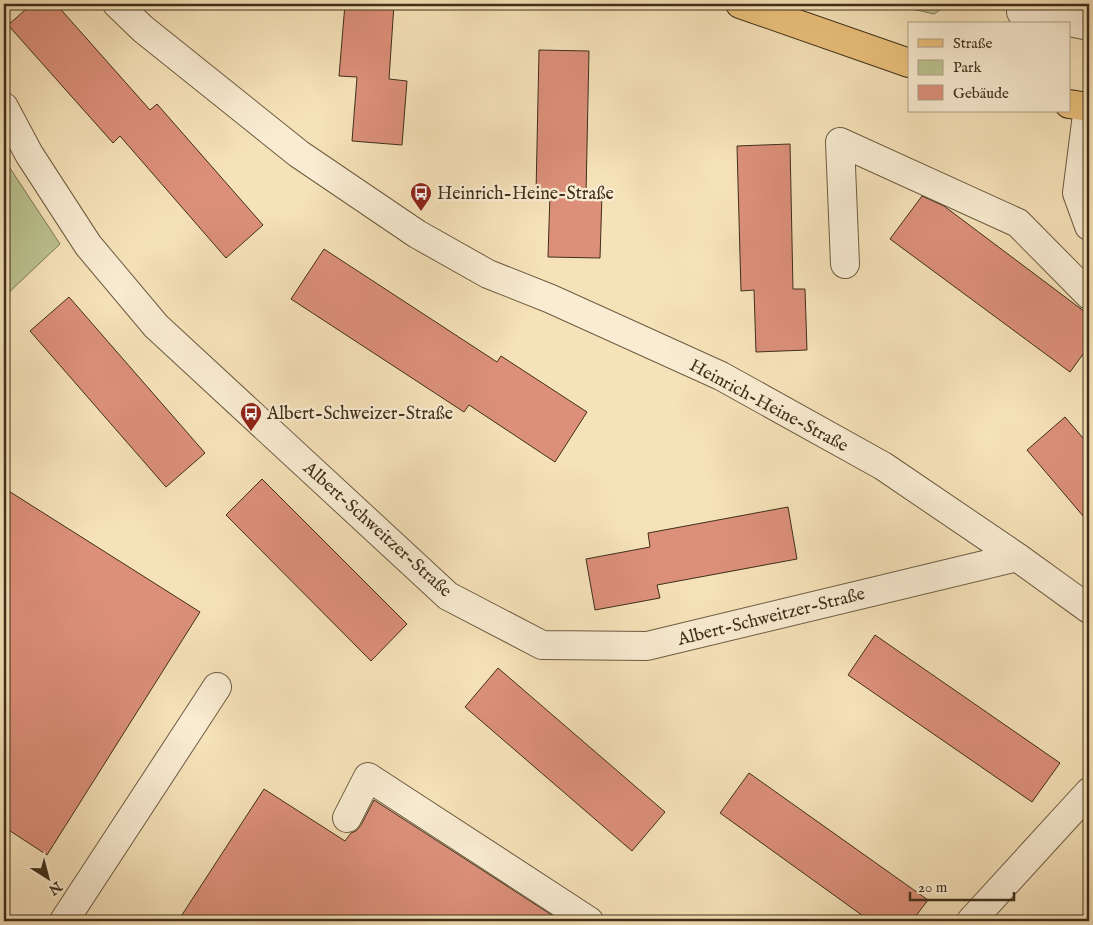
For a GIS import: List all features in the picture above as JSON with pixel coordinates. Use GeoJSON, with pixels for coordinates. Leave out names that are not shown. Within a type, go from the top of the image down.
{"type":"FeatureCollection","features":[{"type":"Feature","properties":{"kind":"main road"},"geometry":{"type":"LineString","coordinates":[[740,4],[908,63]]}},
{"type":"Feature","properties":{"kind":"street","name":"Heinrich-Heine-Straße"},"geometry":{"type":"LineString","coordinates":[[117,4],[143,29],[299,154],[417,234],[488,274],[551,299],[721,376],[883,466],[1017,557],[1089,609]]}},
{"type":"Feature","properties":{"kind":"street"},"geometry":{"type":"LineString","coordinates":[[1021,12],[1070,22]]}},
{"type":"Feature","properties":{"kind":"street"},"geometry":{"type":"LineString","coordinates":[[1070,22],[1089,26]]}},
{"type":"Feature","properties":{"kind":"street"},"geometry":{"type":"LineString","coordinates":[[1082,106],[1077,193],[1089,226]]}},
{"type":"Feature","properties":{"kind":"street","name":"Albert-Schweitzer-Straße"},"geometry":{"type":"LineString","coordinates":[[4,107],[29,154],[88,245],[156,326],[448,596],[542,645],[647,646],[1017,557]]}},
{"type":"Feature","properties":{"kind":"street"},"geometry":{"type":"LineString","coordinates":[[844,264],[840,142],[1018,223],[1089,295]]}},
{"type":"Feature","properties":{"kind":"street"},"geometry":{"type":"LineString","coordinates":[[64,921],[217,687]]}},
{"type":"Feature","properties":{"kind":"street"},"geometry":{"type":"LineString","coordinates":[[346,818],[368,777],[589,921]]}},
{"type":"Feature","properties":{"kind":"street"},"geometry":{"type":"LineString","coordinates":[[971,921],[1089,792]]}},
{"type":"Feature","properties":{"kind":"green space"},"geometry":{"type":"Polygon","coordinates":[[[890,4],[949,4],[934,14],[890,4]]]}},
{"type":"Feature","properties":{"kind":"green space"},"geometry":{"type":"Polygon","coordinates":[[[4,159],[60,244],[4,297],[4,159]]]}},
{"type":"Feature","properties":{"kind":"building"},"geometry":{"type":"Polygon","coordinates":[[[32,4],[56,4],[150,110],[157,104],[263,225],[226,258],[120,136],[113,143],[8,25],[32,4]]]}},
{"type":"Feature","properties":{"kind":"building"},"geometry":{"type":"Polygon","coordinates":[[[345,4],[394,4],[389,79],[407,81],[402,145],[352,141],[357,77],[339,76],[345,4]]]}},
{"type":"Feature","properties":{"kind":"building"},"geometry":{"type":"Polygon","coordinates":[[[539,50],[589,51],[586,194],[602,194],[600,258],[548,257],[550,193],[536,193],[539,50]]]}},
{"type":"Feature","properties":{"kind":"building"},"geometry":{"type":"Polygon","coordinates":[[[790,144],[793,289],[805,289],[807,350],[756,352],[754,290],[741,291],[737,146],[790,144]]]}},
{"type":"Feature","properties":{"kind":"building"},"geometry":{"type":"Polygon","coordinates":[[[922,196],[944,206],[1089,315],[1089,346],[1070,372],[890,239],[922,196]]]}},
{"type":"Feature","properties":{"kind":"building"},"geometry":{"type":"Polygon","coordinates":[[[324,249],[497,362],[501,356],[587,412],[555,462],[469,405],[464,412],[291,299],[324,249]]]}},
{"type":"Feature","properties":{"kind":"building"},"geometry":{"type":"Polygon","coordinates":[[[69,297],[205,453],[166,487],[30,331],[69,297]]]}},
{"type":"Feature","properties":{"kind":"building"},"geometry":{"type":"Polygon","coordinates":[[[1065,417],[1089,445],[1089,523],[1027,450],[1065,417]]]}},
{"type":"Feature","properties":{"kind":"building"},"geometry":{"type":"Polygon","coordinates":[[[262,479],[407,624],[371,661],[226,515],[262,479]]]}},
{"type":"Feature","properties":{"kind":"building"},"geometry":{"type":"Polygon","coordinates":[[[4,488],[200,612],[47,855],[4,827],[4,488]]]}},
{"type":"Feature","properties":{"kind":"building"},"geometry":{"type":"Polygon","coordinates":[[[788,507],[797,559],[657,585],[660,598],[595,610],[586,559],[650,547],[648,533],[788,507]]]}},
{"type":"Feature","properties":{"kind":"building"},"geometry":{"type":"Polygon","coordinates":[[[875,635],[1060,763],[1032,802],[848,675],[875,635]]]}},
{"type":"Feature","properties":{"kind":"building"},"geometry":{"type":"Polygon","coordinates":[[[498,668],[665,812],[632,851],[465,707],[498,668]]]}},
{"type":"Feature","properties":{"kind":"building"},"geometry":{"type":"Polygon","coordinates":[[[749,773],[928,900],[912,921],[870,921],[720,813],[749,773]]]}},
{"type":"Feature","properties":{"kind":"building"},"geometry":{"type":"Polygon","coordinates":[[[264,789],[345,841],[361,825],[374,800],[561,921],[178,921],[264,789]]]}},
{"type":"Feature","properties":{"kind":"place","name":"Heinrich-Heine-Straße"},"geometry":{"type":"Point","coordinates":[421,212]}},
{"type":"Feature","properties":{"kind":"place","name":"Albert-Schweizer-Straße"},"geometry":{"type":"Point","coordinates":[251,432]}}]}
